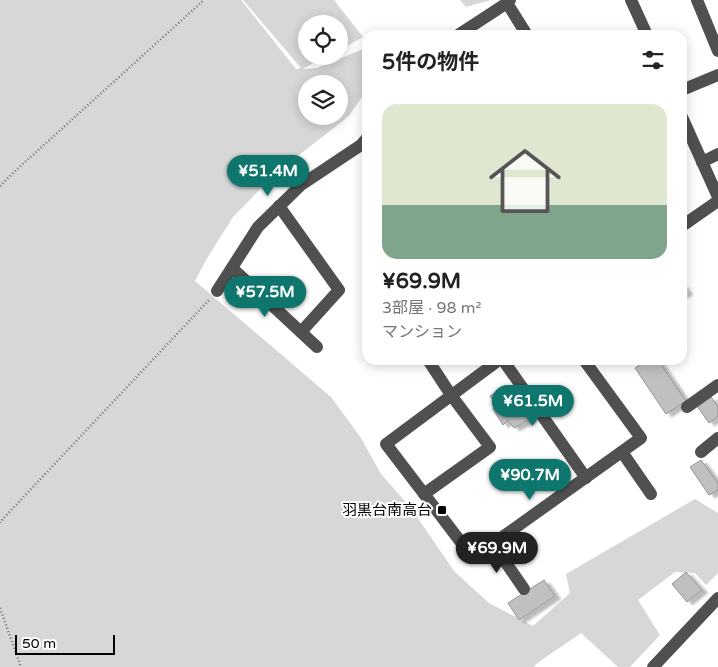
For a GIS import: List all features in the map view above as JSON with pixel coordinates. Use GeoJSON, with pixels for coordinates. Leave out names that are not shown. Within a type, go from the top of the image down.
{"type":"FeatureCollection","features":[{"type":"Feature","properties":{"kind":"street"},"geometry":{"type":"LineString","coordinates":[[631,0],[644,30]]}},
{"type":"Feature","properties":{"kind":"street"},"geometry":{"type":"LineString","coordinates":[[697,0],[718,51]]}},
{"type":"Feature","properties":{"kind":"street"},"geometry":{"type":"LineString","coordinates":[[466,30],[508,2],[524,30]]}},
{"type":"Feature","properties":{"kind":"street"},"geometry":{"type":"LineString","coordinates":[[687,88],[718,75]]}},
{"type":"Feature","properties":{"kind":"street"},"geometry":{"type":"LineString","coordinates":[[687,128],[718,199],[687,222]]}},
{"type":"Feature","properties":{"kind":"street"},"geometry":{"type":"LineString","coordinates":[[217,291],[258,226],[301,185],[362,148]]}},
{"type":"Feature","properties":{"kind":"street"},"geometry":{"type":"LineString","coordinates":[[702,162],[718,154]]}},
{"type":"Feature","properties":{"kind":"street"},"geometry":{"type":"LineString","coordinates":[[279,206],[339,290],[301,332]]}},
{"type":"Feature","properties":{"kind":"street"},"geometry":{"type":"LineString","coordinates":[[232,268],[317,347]]}},
{"type":"Feature","properties":{"kind":"street"},"geometry":{"type":"LineString","coordinates":[[424,494],[490,446],[451,395],[431,365]]}},
{"type":"Feature","properties":{"kind":"street"},"geometry":{"type":"LineString","coordinates":[[494,365],[386,444],[473,558],[641,438],[588,365]]}},
{"type":"Feature","properties":{"kind":"street"},"geometry":{"type":"LineString","coordinates":[[505,365],[586,478]]}},
{"type":"Feature","properties":{"kind":"street"},"geometry":{"type":"LineString","coordinates":[[686,407],[717,388]]}},
{"type":"Feature","properties":{"kind":"street"},"geometry":{"type":"LineString","coordinates":[[701,452],[718,438]]}},
{"type":"Feature","properties":{"kind":"street"},"geometry":{"type":"LineString","coordinates":[[622,452],[651,494]]}},
{"type":"Feature","properties":{"kind":"street"},"geometry":{"type":"LineString","coordinates":[[493,544],[524,589]]}},
{"type":"Feature","properties":{"kind":"street"},"geometry":{"type":"LineString","coordinates":[[653,667],[718,598]]}},
{"type":"Feature","properties":{"kind":"path"},"geometry":{"type":"LineString","coordinates":[[0,186],[204,0]]}},
{"type":"Feature","properties":{"kind":"path"},"geometry":{"type":"LineString","coordinates":[[0,523],[217,291]]}},
{"type":"Feature","properties":{"kind":"path"},"geometry":{"type":"LineString","coordinates":[[0,608],[21,667]]}},
{"type":"Feature","properties":{"kind":"shaded area"},"geometry":{"type":"Polygon","coordinates":[[[0,0],[241,0],[296,69],[301,68],[298,65],[310,65],[303,69],[317,68],[324,65],[348,65],[348,55],[362,50],[362,97],[348,117],[348,75],[298,75],[298,125],[337,125],[276,173],[233,217],[195,281],[331,397],[361,438],[381,474],[411,508],[454,571],[489,603],[533,626],[570,593],[566,574],[695,499],[718,513],[718,573],[706,585],[695,573],[675,572],[638,600],[660,635],[630,667],[618,667],[581,633],[534,667],[0,667],[0,0]]]}},
{"type":"Feature","properties":{"kind":"shaded area"},"geometry":{"type":"Polygon","coordinates":[[[243,0],[334,0],[346,15],[298,15],[298,64],[243,0]]]}},
{"type":"Feature","properties":{"kind":"shaded area"},"geometry":{"type":"Polygon","coordinates":[[[460,0],[491,0],[466,7],[460,0]]]}},
{"type":"Feature","properties":{"kind":"shaded area"},"geometry":{"type":"Polygon","coordinates":[[[348,18],[362,36],[362,38],[348,45],[348,18]]]}},
{"type":"Feature","properties":{"kind":"building"},"geometry":{"type":"Polygon","coordinates":[[[640,365],[661,365],[686,401],[666,414],[635,368],[640,365]]]}},
{"type":"Feature","properties":{"kind":"building"},"geometry":{"type":"Polygon","coordinates":[[[504,387],[512,399],[518,395],[532,418],[514,428],[508,420],[503,425],[493,409],[497,406],[490,396],[504,387]]]}},
{"type":"Feature","properties":{"kind":"building"},"geometry":{"type":"Polygon","coordinates":[[[711,397],[718,407],[718,416],[709,423],[697,406],[711,397]]]}},
{"type":"Feature","properties":{"kind":"building"},"geometry":{"type":"Polygon","coordinates":[[[701,460],[718,483],[718,490],[709,495],[690,467],[701,460]]]}},
{"type":"Feature","properties":{"kind":"building"},"geometry":{"type":"Polygon","coordinates":[[[686,572],[702,590],[687,602],[672,584],[686,572]]]}},
{"type":"Feature","properties":{"kind":"building"},"geometry":{"type":"Polygon","coordinates":[[[544,580],[555,596],[519,620],[508,603],[544,580]]]}},
{"type":"Feature","properties":{"kind":"place","name":"羽黒台南高台"},"geometry":{"type":"Point","coordinates":[442,510]}}]}
